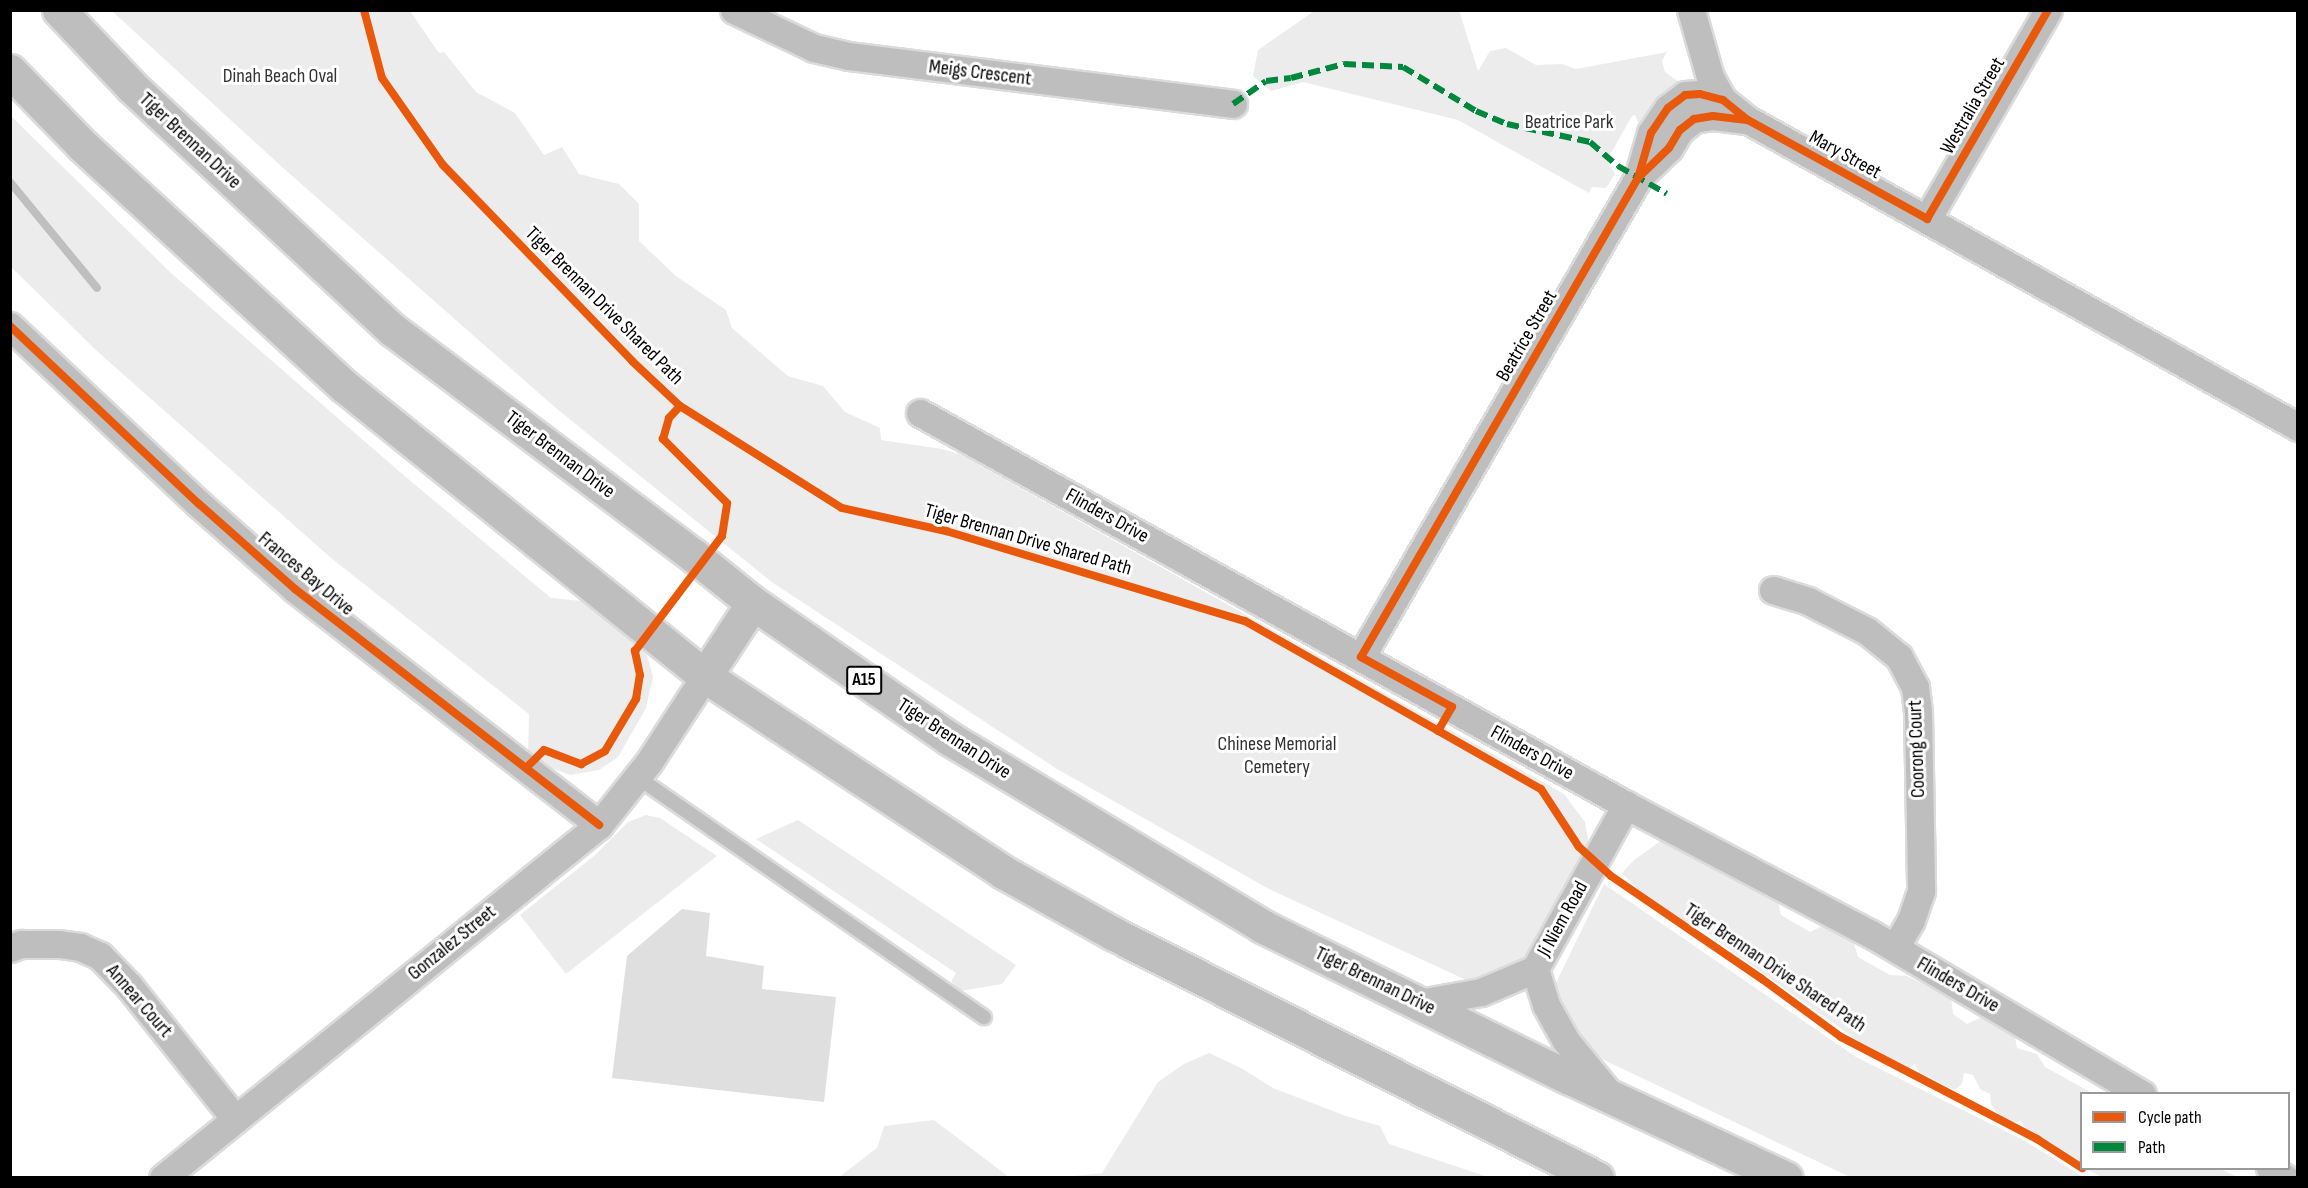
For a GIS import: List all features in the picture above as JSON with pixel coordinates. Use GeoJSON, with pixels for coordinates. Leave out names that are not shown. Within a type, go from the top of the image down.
{"type":"FeatureCollection","features":[{"type":"Feature","properties":{"kind":"main road","name":"Tiger Brennan Drive"},"geometry":{"type":"LineString","coordinates":[[59,10],[132,87],[393,330],[693,555],[753,603],[950,739],[1262,926],[1613,1098],[1786,1178]]}},
{"type":"Feature","properties":{"kind":"main road"},"geometry":{"type":"LineString","coordinates":[[10,71],[83,146],[344,386],[705,676],[1003,872],[1083,917],[1340,1050],[1597,1178]]}},
{"type":"Feature","properties":{"kind":"main road"},"geometry":{"type":"LineString","coordinates":[[705,676],[753,603]]}},
{"type":"Feature","properties":{"kind":"street","name":"Meigs Crescent"},"geometry":{"type":"LineString","coordinates":[[734,10],[805,44],[849,56],[1233,104]]}},
{"type":"Feature","properties":{"kind":"street"},"geometry":{"type":"LineString","coordinates":[[1691,10],[1704,91]]}},
{"type":"Feature","properties":{"kind":"street","name":"Westralia Street"},"geometry":{"type":"LineString","coordinates":[[1927,219],[2048,10]]}},
{"type":"Feature","properties":{"kind":"street","name":"Mary Street"},"geometry":{"type":"LineString","coordinates":[[1704,91],[1713,116],[1748,120],[2298,427]]}},
{"type":"Feature","properties":{"kind":"street","name":"Beatrice Street"},"geometry":{"type":"LineString","coordinates":[[1362,657],[1638,178],[1669,148],[1704,91]]}},
{"type":"Feature","properties":{"kind":"street","name":"Frances Bay Drive"},"geometry":{"type":"LineString","coordinates":[[10,326],[199,504],[295,589],[599,825]]}},
{"type":"Feature","properties":{"kind":"street","name":"Flinders Drive"},"geometry":{"type":"LineString","coordinates":[[920,413],[1626,805],[1894,948],[2139,1092]]}},
{"type":"Feature","properties":{"kind":"street","name":"Coorong Court"},"geometry":{"type":"LineString","coordinates":[[1773,590],[1808,601],[1867,631],[1899,657],[1915,687],[1918,712],[1921,891],[1911,920],[1894,948]]}},
{"type":"Feature","properties":{"kind":"street","name":"Gonzalez Street"},"geometry":{"type":"LineString","coordinates":[[163,1178],[212,1136],[599,825],[637,777],[705,676]]}},
{"type":"Feature","properties":{"kind":"street","name":"Ji Niem Road"},"geometry":{"type":"LineString","coordinates":[[1419,1003],[1481,992],[1535,969],[1626,805]]}},
{"type":"Feature","properties":{"kind":"street","name":"Annear Court"},"geometry":{"type":"LineString","coordinates":[[10,948],[21,944],[59,944],[80,947],[100,956],[129,986],[236,1119]]}},
{"type":"Feature","properties":{"kind":"street","name":"Ji Niem Road"},"geometry":{"type":"LineString","coordinates":[[1535,969],[1546,1005],[1566,1041],[1613,1098]]}},
{"type":"Feature","properties":{"kind":"lane"},"geometry":{"type":"LineString","coordinates":[[637,777],[984,1017]]}},
{"type":"Feature","properties":{"kind":"lane"},"geometry":{"type":"LineString","coordinates":[[186,1178],[192,1163],[212,1136]]}},
{"type":"Feature","properties":{"kind":"green space","name":"Beatrice Park"},"geometry":{"type":"Polygon","coordinates":[[[1459,10],[1478,71],[1490,51],[1506,48],[1536,65],[1562,64],[1576,69],[1667,52],[1662,61],[1665,72],[1682,84],[1649,119],[1639,125],[1635,115],[1632,116],[1607,160],[1615,174],[1606,188],[1592,187],[1589,193],[1458,120],[1303,82],[1271,91],[1253,76],[1258,50],[1314,11],[1459,10]]]}},
{"type":"Feature","properties":{"kind":"green space"},"geometry":{"type":"Polygon","coordinates":[[[112,11],[410,11],[439,53],[444,52],[476,92],[515,113],[544,155],[562,147],[579,174],[619,184],[639,204],[639,241],[676,276],[726,310],[732,328],[788,376],[823,386],[845,412],[880,428],[881,440],[942,449],[962,455],[1564,794],[1585,822],[1588,841],[1582,862],[1525,963],[1484,981],[1464,979],[1269,889],[1057,769],[773,583],[557,409],[282,167],[112,11]]]}},
{"type":"Feature","properties":{"kind":"green space"},"geometry":{"type":"Polygon","coordinates":[[[10,115],[171,273],[401,473],[551,598],[581,601],[631,637],[646,652],[653,677],[646,708],[618,757],[599,770],[570,775],[540,764],[528,756],[529,714],[331,558],[98,352],[11,267],[10,115]]]}},
{"type":"Feature","properties":{"kind":"green space"},"geometry":{"type":"Polygon","coordinates":[[[646,815],[660,818],[717,856],[566,974],[520,915],[594,856],[628,822],[646,815]]]}},
{"type":"Feature","properties":{"kind":"green space"},"geometry":{"type":"Polygon","coordinates":[[[798,820],[1016,965],[1002,984],[961,991],[951,982],[956,973],[756,839],[798,820]]]}},
{"type":"Feature","properties":{"kind":"green space"},"geometry":{"type":"Polygon","coordinates":[[[1662,840],[1705,851],[1717,872],[1747,871],[1776,892],[1781,915],[1810,932],[1828,923],[1852,936],[1858,957],[1890,975],[1907,976],[1951,998],[1953,1014],[1967,1024],[1982,1017],[2015,1037],[2017,1048],[2037,1054],[2045,1067],[2090,1092],[2080,1092],[2080,1164],[2051,1143],[2026,1130],[2021,1121],[2011,1123],[1999,1116],[1991,1104],[1990,1094],[1980,1089],[1973,1075],[1964,1073],[1962,1084],[1955,1090],[1919,1072],[1915,1064],[1909,1068],[1857,1040],[1694,924],[1683,922],[1646,897],[1622,873],[1634,860],[1662,840]]]}},
{"type":"Feature","properties":{"kind":"green space"},"geometry":{"type":"Polygon","coordinates":[[[1604,884],[1856,1057],[2025,1141],[2084,1177],[1850,1177],[1602,1059],[1571,1026],[1553,989],[1604,884]]]}},
{"type":"Feature","properties":{"kind":"green space"},"geometry":{"type":"Polygon","coordinates":[[[1209,1053],[1241,1068],[1273,1088],[1346,1116],[1380,1126],[1389,1144],[1488,1177],[1065,1177],[1102,1173],[1158,1082],[1184,1064],[1209,1053]]]}},
{"type":"Feature","properties":{"kind":"green space"},"geometry":{"type":"Polygon","coordinates":[[[934,1120],[1009,1177],[839,1177],[877,1148],[884,1126],[934,1120]]]}},
{"type":"Feature","properties":{"kind":"green space"},"geometry":{"type":"Polygon","coordinates":[[[2089,1170],[2223,1170],[2237,1177],[2101,1177],[2089,1170]]]}},
{"type":"Feature","properties":{"kind":"building"},"geometry":{"type":"Polygon","coordinates":[[[682,909],[710,913],[706,956],[764,966],[762,989],[836,997],[824,1102],[612,1078],[627,956],[682,909]]]}},
{"type":"Feature","properties":{"kind":"waterway"},"geometry":{"type":"LineString","coordinates":[[10,182],[97,288]]}},
{"type":"Feature","properties":{"kind":"marked path"},"geometry":{"type":"LineString","coordinates":[[1233,104],[1266,81],[1291,78],[1344,64],[1403,67],[1476,111],[1507,124],[1590,142],[1618,166],[1667,194]]}},
{"type":"Feature","properties":{"kind":"cycle path","name":"Tiger Brennan Drive Shared Path"},"geometry":{"type":"LineString","coordinates":[[364,10],[382,78],[443,165],[632,361],[680,406],[842,508],[946,531],[1245,621],[1541,789],[1579,847],[1611,876],[1762,979],[1841,1037],[2037,1139],[2080,1167]]}},
{"type":"Feature","properties":{"kind":"cycle path"},"geometry":{"type":"LineString","coordinates":[[1438,731],[1452,707],[1361,657],[1638,178],[1651,133],[1668,108],[1685,95],[1700,94],[1723,100],[1748,120],[1927,219],[2048,10]]}},
{"type":"Feature","properties":{"kind":"cycle path"},"geometry":{"type":"LineString","coordinates":[[1638,178],[1669,148],[1680,130],[1694,119],[1713,116],[1747,120]]}},
{"type":"Feature","properties":{"kind":"cycle path"},"geometry":{"type":"LineString","coordinates":[[10,326],[199,504],[295,589],[599,825]]}},
{"type":"Feature","properties":{"kind":"cycle path"},"geometry":{"type":"LineString","coordinates":[[526,768],[544,750],[581,764],[605,751],[636,699],[640,675],[635,651],[722,536],[727,503],[663,439],[669,418],[680,406]]}},
{"type":"Feature","properties":{"kind":"park label","name":"Dinah Beach Oval"},"geometry":{"type":"Point","coordinates":[280,76]}},
{"type":"Feature","properties":{"kind":"park label","name":"Chinese Memorial Cemetery"},"geometry":{"type":"Point","coordinates":[1277,756]}}]}
